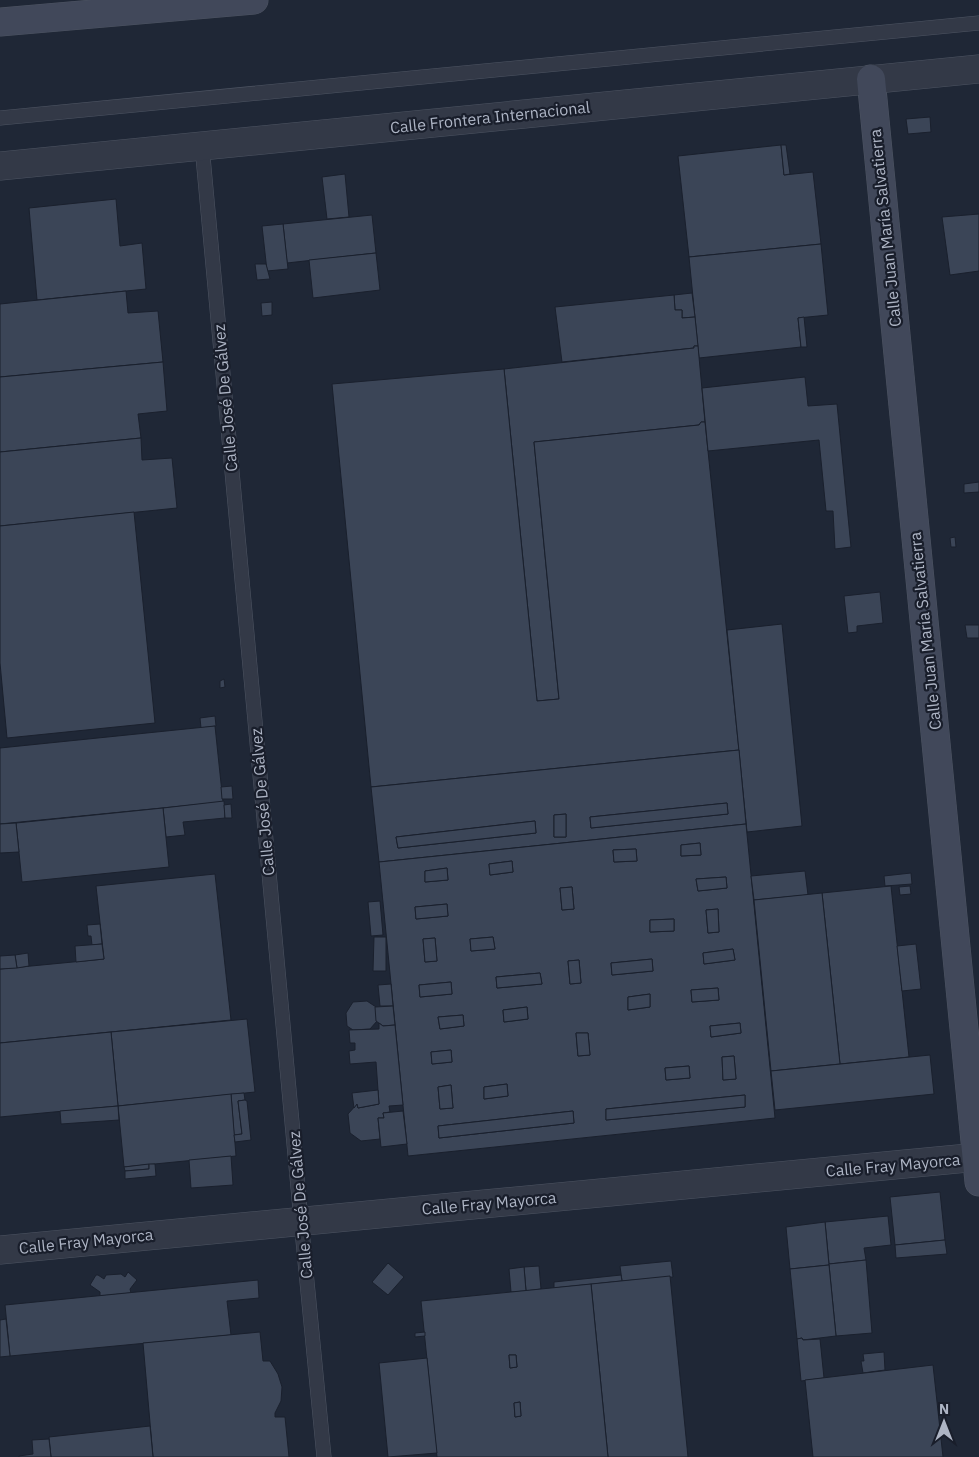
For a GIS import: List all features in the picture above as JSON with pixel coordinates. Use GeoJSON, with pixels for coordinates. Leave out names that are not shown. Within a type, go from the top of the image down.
{"type":"FeatureCollection","features":[{"type":"Feature","properties":{"kind":"street"},"geometry":{"type":"LineString","coordinates":[[0,22],[254,0]]}},
{"type":"Feature","properties":{"kind":"street","name":"Calle Frontera Internacional"},"geometry":{"type":"LineString","coordinates":[[0,166],[979,69]]}},
{"type":"Feature","properties":{"kind":"street","name":"Calle Juan María Salvatierra"},"geometry":{"type":"LineString","coordinates":[[871,79],[978,1165]]}},
{"type":"Feature","properties":{"kind":"street","name":"Calle Fray Mayorca"},"geometry":{"type":"LineString","coordinates":[[0,1250],[301,1220],[978,1165]]}},
{"type":"Feature","properties":{"kind":"lane"},"geometry":{"type":"LineString","coordinates":[[0,118],[979,23]]}},
{"type":"Feature","properties":{"kind":"lane","name":"Calle José De Gálvez"},"geometry":{"type":"LineString","coordinates":[[202,146],[324,1457]]}},
{"type":"Feature","properties":{"kind":"building"},"geometry":{"type":"Polygon","coordinates":[[[930,117],[931,132],[908,134],[906,119],[930,117]]]}},
{"type":"Feature","properties":{"kind":"building"},"geometry":{"type":"Polygon","coordinates":[[[781,145],[784,175],[813,172],[821,244],[689,257],[678,156],[781,145]]]}},
{"type":"Feature","properties":{"kind":"building"},"geometry":{"type":"Polygon","coordinates":[[[781,145],[786,145],[790,174],[784,175],[781,145]]]}},
{"type":"Feature","properties":{"kind":"building"},"geometry":{"type":"Polygon","coordinates":[[[345,174],[349,217],[327,219],[322,177],[345,174]]]}},
{"type":"Feature","properties":{"kind":"building"},"geometry":{"type":"Polygon","coordinates":[[[116,199],[120,246],[142,243],[146,289],[37,300],[29,208],[116,199]]]}},
{"type":"Feature","properties":{"kind":"building"},"geometry":{"type":"Polygon","coordinates":[[[979,214],[979,271],[950,275],[942,217],[979,214]]]}},
{"type":"Feature","properties":{"kind":"building"},"geometry":{"type":"Polygon","coordinates":[[[372,215],[376,253],[287,263],[283,224],[372,215]]]}},
{"type":"Feature","properties":{"kind":"building"},"geometry":{"type":"Polygon","coordinates":[[[283,224],[288,269],[267,271],[262,226],[283,224]]]}},
{"type":"Feature","properties":{"kind":"building"},"geometry":{"type":"Polygon","coordinates":[[[821,244],[828,315],[798,318],[801,347],[699,358],[689,257],[821,244]]]}},
{"type":"Feature","properties":{"kind":"building"},"geometry":{"type":"Polygon","coordinates":[[[376,253],[380,290],[313,298],[309,260],[376,253]]]}},
{"type":"Feature","properties":{"kind":"building"},"geometry":{"type":"Polygon","coordinates":[[[255,264],[266,264],[270,279],[257,280],[255,264]]]}},
{"type":"Feature","properties":{"kind":"building"},"geometry":{"type":"Polygon","coordinates":[[[126,291],[128,313],[158,311],[163,362],[0,377],[0,304],[126,291]]]}},
{"type":"Feature","properties":{"kind":"building"},"geometry":{"type":"Polygon","coordinates":[[[692,293],[695,317],[682,318],[682,310],[675,310],[674,295],[692,293]]]}},
{"type":"Feature","properties":{"kind":"building"},"geometry":{"type":"Polygon","coordinates":[[[674,295],[675,310],[682,310],[682,318],[695,317],[698,346],[694,346],[694,348],[562,362],[555,307],[674,295]]]}},
{"type":"Feature","properties":{"kind":"building"},"geometry":{"type":"Polygon","coordinates":[[[272,302],[272,315],[262,316],[261,303],[272,302]]]}},
{"type":"Feature","properties":{"kind":"building"},"geometry":{"type":"Polygon","coordinates":[[[804,317],[807,347],[801,347],[798,318],[804,317]]]}},
{"type":"Feature","properties":{"kind":"building"},"geometry":{"type":"Polygon","coordinates":[[[694,346],[698,346],[705,422],[701,422],[699,425],[534,442],[559,699],[537,701],[504,369],[694,348],[694,346]]]}},
{"type":"Feature","properties":{"kind":"building"},"geometry":{"type":"Polygon","coordinates":[[[163,362],[167,411],[138,414],[141,438],[0,452],[0,377],[163,362]]]}},
{"type":"Feature","properties":{"kind":"building"},"geometry":{"type":"Polygon","coordinates":[[[504,369],[537,701],[559,699],[534,442],[699,425],[701,422],[705,422],[739,750],[371,787],[332,384],[504,369]]]}},
{"type":"Feature","properties":{"kind":"building"},"geometry":{"type":"Polygon","coordinates":[[[805,377],[808,406],[837,404],[851,547],[835,549],[833,511],[826,511],[819,440],[708,451],[702,388],[805,377]]]}},
{"type":"Feature","properties":{"kind":"building"},"geometry":{"type":"Polygon","coordinates":[[[141,438],[142,460],[172,458],[177,508],[0,526],[0,452],[141,438]]]}},
{"type":"Feature","properties":{"kind":"building"},"geometry":{"type":"Polygon","coordinates":[[[979,482],[979,492],[964,493],[964,484],[979,482]]]}},
{"type":"Feature","properties":{"kind":"building"},"geometry":{"type":"Polygon","coordinates":[[[134,512],[155,723],[7,738],[0,663],[0,526],[134,512]]]}},
{"type":"Feature","properties":{"kind":"building"},"geometry":{"type":"Polygon","coordinates":[[[955,537],[956,547],[951,547],[950,538],[955,537]]]}},
{"type":"Feature","properties":{"kind":"building"},"geometry":{"type":"Polygon","coordinates":[[[880,592],[883,623],[857,626],[857,632],[848,633],[844,596],[880,592]]]}},
{"type":"Feature","properties":{"kind":"building"},"geometry":{"type":"Polygon","coordinates":[[[782,624],[802,826],[747,832],[727,630],[782,624]]]}},
{"type":"Feature","properties":{"kind":"building"},"geometry":{"type":"Polygon","coordinates":[[[965,625],[979,625],[979,638],[967,638],[965,625]]]}},
{"type":"Feature","properties":{"kind":"building"},"geometry":{"type":"Polygon","coordinates":[[[224,679],[225,687],[220,688],[220,681],[224,679]]]}},
{"type":"Feature","properties":{"kind":"building"},"geometry":{"type":"Polygon","coordinates":[[[215,716],[216,726],[201,728],[200,718],[215,716]]]}},
{"type":"Feature","properties":{"kind":"building"},"geometry":{"type":"Polygon","coordinates":[[[215,726],[223,802],[0,824],[0,748],[215,726]]]}},
{"type":"Feature","properties":{"kind":"building"},"geometry":{"type":"Polygon","coordinates":[[[739,750],[746,824],[379,862],[371,787],[739,750]],[[727,803],[590,817],[591,828],[728,814],[727,803]],[[566,814],[554,815],[554,837],[566,837],[566,814]],[[535,821],[396,837],[398,848],[536,833],[535,821]]]}},
{"type":"Feature","properties":{"kind":"building"},"geometry":{"type":"Polygon","coordinates":[[[232,786],[233,799],[222,799],[221,787],[232,786]]]}},
{"type":"Feature","properties":{"kind":"building"},"geometry":{"type":"Polygon","coordinates":[[[224,801],[225,818],[183,822],[185,835],[166,837],[163,808],[224,801]]]}},
{"type":"Feature","properties":{"kind":"building"},"geometry":{"type":"Polygon","coordinates":[[[727,803],[728,814],[591,828],[590,817],[727,803]]]}},
{"type":"Feature","properties":{"kind":"building"},"geometry":{"type":"Polygon","coordinates":[[[231,804],[232,818],[225,818],[224,805],[231,804]]]}},
{"type":"Feature","properties":{"kind":"building"},"geometry":{"type":"Polygon","coordinates":[[[163,808],[169,867],[22,882],[16,823],[163,808]]]}},
{"type":"Feature","properties":{"kind":"building"},"geometry":{"type":"Polygon","coordinates":[[[566,814],[566,837],[554,837],[554,815],[566,814]]]}},
{"type":"Feature","properties":{"kind":"building"},"geometry":{"type":"Polygon","coordinates":[[[535,821],[536,833],[398,848],[396,837],[535,821]]]}},
{"type":"Feature","properties":{"kind":"building"},"geometry":{"type":"Polygon","coordinates":[[[16,823],[19,852],[0,853],[0,824],[16,823]]]}},
{"type":"Feature","properties":{"kind":"building"},"geometry":{"type":"Polygon","coordinates":[[[746,824],[775,1118],[408,1156],[379,862],[746,824]],[[700,843],[681,845],[681,856],[701,855],[700,843]],[[636,849],[613,850],[614,862],[637,861],[636,849]],[[512,861],[489,864],[490,875],[513,872],[512,861]],[[447,868],[425,871],[425,882],[448,880],[447,868]],[[726,877],[696,879],[698,891],[727,888],[726,877]],[[572,887],[560,888],[562,910],[574,909],[572,887]],[[447,904],[415,907],[416,919],[448,916],[447,904]],[[718,909],[706,910],[708,933],[719,932],[718,909]],[[674,919],[650,920],[650,932],[674,931],[674,919]],[[493,937],[470,939],[471,951],[495,949],[493,937]],[[435,938],[423,939],[425,962],[437,961],[435,938]],[[733,949],[703,953],[704,964],[735,960],[733,949]],[[652,959],[611,963],[612,975],[653,971],[652,959]],[[579,960],[568,961],[570,984],[581,983],[579,960]],[[540,973],[496,977],[497,988],[542,984],[540,973]],[[451,982],[419,985],[420,997],[452,994],[451,982]],[[718,988],[691,990],[692,1002],[719,1000],[718,988]],[[650,994],[628,997],[628,1010],[650,1007],[650,994]],[[527,1007],[503,1010],[504,1022],[528,1019],[527,1007]],[[463,1015],[438,1017],[440,1029],[464,1026],[463,1015]],[[740,1023],[710,1026],[711,1037],[741,1033],[740,1023]],[[576,1033],[578,1056],[590,1055],[588,1033],[576,1033]],[[451,1050],[431,1052],[432,1064],[452,1062],[451,1050]],[[734,1056],[722,1057],[723,1080],[736,1079],[734,1056]],[[689,1066],[665,1068],[666,1080],[690,1078],[689,1066]],[[507,1084],[484,1087],[484,1099],[508,1096],[507,1084]],[[451,1085],[438,1087],[440,1109],[453,1108],[451,1085]],[[745,1095],[606,1109],[606,1120],[745,1107],[745,1095]],[[573,1111],[438,1126],[439,1138],[574,1123],[573,1111]]]}},
{"type":"Feature","properties":{"kind":"building"},"geometry":{"type":"Polygon","coordinates":[[[700,843],[701,855],[681,856],[681,845],[700,843]]]}},
{"type":"Feature","properties":{"kind":"building"},"geometry":{"type":"Polygon","coordinates":[[[636,849],[637,861],[614,862],[613,850],[636,849]]]}},
{"type":"Feature","properties":{"kind":"building"},"geometry":{"type":"Polygon","coordinates":[[[512,861],[513,872],[490,875],[489,864],[512,861]]]}},
{"type":"Feature","properties":{"kind":"building"},"geometry":{"type":"Polygon","coordinates":[[[447,868],[448,880],[425,882],[425,871],[447,868]]]}},
{"type":"Feature","properties":{"kind":"building"},"geometry":{"type":"Polygon","coordinates":[[[805,871],[808,895],[754,900],[751,876],[805,871]]]}},
{"type":"Feature","properties":{"kind":"building"},"geometry":{"type":"Polygon","coordinates":[[[911,873],[912,884],[885,886],[884,876],[911,873]]]}},
{"type":"Feature","properties":{"kind":"building"},"geometry":{"type":"Polygon","coordinates":[[[215,874],[231,1020],[0,1043],[0,969],[104,959],[96,886],[215,874]]]}},
{"type":"Feature","properties":{"kind":"building"},"geometry":{"type":"Polygon","coordinates":[[[726,877],[727,888],[698,891],[696,879],[726,877]]]}},
{"type":"Feature","properties":{"kind":"building"},"geometry":{"type":"Polygon","coordinates":[[[891,886],[909,1057],[840,1064],[822,893],[891,886]]]}},
{"type":"Feature","properties":{"kind":"building"},"geometry":{"type":"Polygon","coordinates":[[[910,886],[911,894],[900,895],[899,887],[910,886]]]}},
{"type":"Feature","properties":{"kind":"building"},"geometry":{"type":"Polygon","coordinates":[[[572,887],[574,909],[562,910],[560,888],[572,887]]]}},
{"type":"Feature","properties":{"kind":"building"},"geometry":{"type":"Polygon","coordinates":[[[822,893],[840,1064],[771,1071],[754,900],[822,893]]]}},
{"type":"Feature","properties":{"kind":"building"},"geometry":{"type":"Polygon","coordinates":[[[380,901],[383,935],[371,936],[368,902],[380,901]]]}},
{"type":"Feature","properties":{"kind":"building"},"geometry":{"type":"Polygon","coordinates":[[[447,904],[448,916],[416,919],[415,907],[447,904]]]}},
{"type":"Feature","properties":{"kind":"building"},"geometry":{"type":"Polygon","coordinates":[[[718,909],[719,932],[708,933],[706,910],[718,909]]]}},
{"type":"Feature","properties":{"kind":"building"},"geometry":{"type":"Polygon","coordinates":[[[674,919],[674,931],[650,932],[650,920],[674,919]]]}},
{"type":"Feature","properties":{"kind":"building"},"geometry":{"type":"Polygon","coordinates":[[[100,924],[102,944],[92,945],[91,936],[88,936],[87,925],[100,924]]]}},
{"type":"Feature","properties":{"kind":"building"},"geometry":{"type":"Polygon","coordinates":[[[374,937],[386,937],[386,971],[373,971],[374,937]]]}},
{"type":"Feature","properties":{"kind":"building"},"geometry":{"type":"Polygon","coordinates":[[[493,937],[495,949],[471,951],[470,939],[493,937]]]}},
{"type":"Feature","properties":{"kind":"building"},"geometry":{"type":"Polygon","coordinates":[[[435,938],[437,961],[425,962],[423,939],[435,938]]]}},
{"type":"Feature","properties":{"kind":"building"},"geometry":{"type":"Polygon","coordinates":[[[102,944],[104,959],[76,962],[75,946],[102,944]]]}},
{"type":"Feature","properties":{"kind":"building"},"geometry":{"type":"Polygon","coordinates":[[[916,944],[921,989],[902,991],[897,946],[916,944]]]}},
{"type":"Feature","properties":{"kind":"building"},"geometry":{"type":"Polygon","coordinates":[[[733,949],[735,960],[704,964],[703,953],[733,949]]]}},
{"type":"Feature","properties":{"kind":"building"},"geometry":{"type":"Polygon","coordinates":[[[28,953],[29,966],[17,968],[15,955],[28,953]]]}},
{"type":"Feature","properties":{"kind":"building"},"geometry":{"type":"Polygon","coordinates":[[[15,955],[17,968],[0,969],[0,956],[15,955]]]}},
{"type":"Feature","properties":{"kind":"building"},"geometry":{"type":"Polygon","coordinates":[[[652,959],[653,971],[612,975],[611,963],[652,959]]]}},
{"type":"Feature","properties":{"kind":"building"},"geometry":{"type":"Polygon","coordinates":[[[579,960],[581,983],[570,984],[568,961],[579,960]]]}},
{"type":"Feature","properties":{"kind":"building"},"geometry":{"type":"Polygon","coordinates":[[[540,973],[542,984],[497,988],[496,977],[540,973]]]}},
{"type":"Feature","properties":{"kind":"building"},"geometry":{"type":"Polygon","coordinates":[[[451,982],[452,994],[420,997],[419,985],[451,982]]]}},
{"type":"Feature","properties":{"kind":"building"},"geometry":{"type":"Polygon","coordinates":[[[391,984],[393,1006],[380,1006],[378,985],[391,984]]]}},
{"type":"Feature","properties":{"kind":"building"},"geometry":{"type":"Polygon","coordinates":[[[718,988],[719,1000],[692,1002],[691,990],[718,988]]]}},
{"type":"Feature","properties":{"kind":"building"},"geometry":{"type":"Polygon","coordinates":[[[650,994],[650,1007],[628,1010],[628,997],[650,994]]]}},
{"type":"Feature","properties":{"kind":"building"},"geometry":{"type":"Polygon","coordinates":[[[367,1001],[376,1007],[377,1021],[370,1029],[353,1030],[347,1026],[346,1013],[353,1002],[367,1001]]]}},
{"type":"Feature","properties":{"kind":"building"},"geometry":{"type":"Polygon","coordinates":[[[393,1006],[395,1025],[383,1026],[376,1021],[375,1007],[393,1006]]]}},
{"type":"Feature","properties":{"kind":"building"},"geometry":{"type":"Polygon","coordinates":[[[527,1007],[528,1019],[504,1022],[503,1010],[527,1007]]]}},
{"type":"Feature","properties":{"kind":"building"},"geometry":{"type":"Polygon","coordinates":[[[463,1015],[464,1026],[440,1029],[438,1017],[463,1015]]]}},
{"type":"Feature","properties":{"kind":"building"},"geometry":{"type":"Polygon","coordinates":[[[247,1019],[255,1092],[118,1106],[111,1032],[247,1019]]]}},
{"type":"Feature","properties":{"kind":"building"},"geometry":{"type":"Polygon","coordinates":[[[379,1023],[383,1026],[395,1025],[403,1105],[389,1106],[390,1112],[383,1113],[384,1118],[378,1118],[380,1139],[361,1141],[350,1133],[348,1114],[357,1104],[358,1108],[379,1104],[376,1062],[350,1064],[349,1051],[355,1050],[355,1043],[350,1043],[349,1030],[379,1029],[379,1023]]]}},
{"type":"Feature","properties":{"kind":"building"},"geometry":{"type":"Polygon","coordinates":[[[740,1023],[741,1033],[711,1037],[710,1026],[740,1023]]]}},
{"type":"Feature","properties":{"kind":"building"},"geometry":{"type":"Polygon","coordinates":[[[111,1032],[118,1106],[0,1117],[0,1043],[111,1032]]]}},
{"type":"Feature","properties":{"kind":"building"},"geometry":{"type":"Polygon","coordinates":[[[576,1033],[588,1033],[590,1055],[578,1056],[576,1033]]]}},
{"type":"Feature","properties":{"kind":"building"},"geometry":{"type":"Polygon","coordinates":[[[451,1050],[452,1062],[432,1064],[431,1052],[451,1050]]]}},
{"type":"Feature","properties":{"kind":"building"},"geometry":{"type":"Polygon","coordinates":[[[930,1055],[934,1094],[775,1110],[771,1071],[930,1055]]]}},
{"type":"Feature","properties":{"kind":"building"},"geometry":{"type":"Polygon","coordinates":[[[734,1056],[736,1079],[723,1080],[722,1057],[734,1056]]]}},
{"type":"Feature","properties":{"kind":"building"},"geometry":{"type":"Polygon","coordinates":[[[689,1066],[690,1078],[666,1080],[665,1068],[689,1066]]]}},
{"type":"Feature","properties":{"kind":"building"},"geometry":{"type":"Polygon","coordinates":[[[507,1084],[508,1096],[484,1099],[484,1087],[507,1084]]]}},
{"type":"Feature","properties":{"kind":"building"},"geometry":{"type":"Polygon","coordinates":[[[451,1085],[453,1108],[440,1109],[438,1087],[451,1085]]]}},
{"type":"Feature","properties":{"kind":"building"},"geometry":{"type":"Polygon","coordinates":[[[378,1090],[379,1104],[358,1108],[357,1104],[354,1108],[352,1093],[378,1090]]]}},
{"type":"Feature","properties":{"kind":"building"},"geometry":{"type":"Polygon","coordinates":[[[244,1093],[245,1100],[238,1101],[242,1134],[234,1135],[231,1094],[244,1093]]]}},
{"type":"Feature","properties":{"kind":"building"},"geometry":{"type":"Polygon","coordinates":[[[231,1094],[236,1156],[124,1167],[118,1106],[231,1094]]]}},
{"type":"Feature","properties":{"kind":"building"},"geometry":{"type":"Polygon","coordinates":[[[745,1095],[745,1107],[606,1120],[606,1109],[745,1095]]]}},
{"type":"Feature","properties":{"kind":"building"},"geometry":{"type":"Polygon","coordinates":[[[238,1101],[247,1101],[251,1140],[235,1142],[234,1135],[242,1134],[238,1101]]]}},
{"type":"Feature","properties":{"kind":"building"},"geometry":{"type":"Polygon","coordinates":[[[118,1106],[119,1120],[61,1124],[60,1111],[118,1106]]]}},
{"type":"Feature","properties":{"kind":"building"},"geometry":{"type":"Polygon","coordinates":[[[403,1111],[407,1144],[381,1147],[378,1118],[384,1118],[383,1113],[403,1111]]]}},
{"type":"Feature","properties":{"kind":"building"},"geometry":{"type":"Polygon","coordinates":[[[573,1111],[574,1123],[439,1138],[438,1126],[573,1111]]]}},
{"type":"Feature","properties":{"kind":"building"},"geometry":{"type":"Polygon","coordinates":[[[231,1156],[233,1185],[191,1188],[189,1160],[231,1156]]]}},
{"type":"Feature","properties":{"kind":"building"},"geometry":{"type":"Polygon","coordinates":[[[149,1164],[149,1169],[125,1171],[124,1167],[149,1164]]]}},
{"type":"Feature","properties":{"kind":"building"},"geometry":{"type":"Polygon","coordinates":[[[149,1164],[155,1164],[156,1176],[125,1179],[125,1171],[149,1169],[149,1164]]]}},
{"type":"Feature","properties":{"kind":"building"},"geometry":{"type":"Polygon","coordinates":[[[940,1192],[945,1240],[895,1245],[890,1197],[940,1192]]]}},
{"type":"Feature","properties":{"kind":"building"},"geometry":{"type":"Polygon","coordinates":[[[888,1216],[891,1245],[864,1248],[866,1260],[829,1264],[825,1222],[888,1216]]]}},
{"type":"Feature","properties":{"kind":"building"},"geometry":{"type":"Polygon","coordinates":[[[825,1222],[829,1265],[790,1269],[786,1227],[825,1222]]]}},
{"type":"Feature","properties":{"kind":"building"},"geometry":{"type":"Polygon","coordinates":[[[945,1240],[947,1254],[896,1258],[895,1245],[945,1240]]]}},
{"type":"Feature","properties":{"kind":"building"},"geometry":{"type":"Polygon","coordinates":[[[866,1260],[872,1333],[836,1336],[829,1264],[866,1260]]]}},
{"type":"Feature","properties":{"kind":"building"},"geometry":{"type":"Polygon","coordinates":[[[671,1261],[673,1277],[622,1281],[620,1266],[671,1261]]]}},
{"type":"Feature","properties":{"kind":"building"},"geometry":{"type":"Polygon","coordinates":[[[388,1263],[404,1277],[388,1295],[372,1282],[388,1263]]]}},
{"type":"Feature","properties":{"kind":"building"},"geometry":{"type":"Polygon","coordinates":[[[829,1265],[836,1336],[797,1339],[790,1269],[829,1265]]]}},
{"type":"Feature","properties":{"kind":"building"},"geometry":{"type":"Polygon","coordinates":[[[539,1266],[541,1289],[526,1291],[524,1267],[539,1266]]]}},
{"type":"Feature","properties":{"kind":"building"},"geometry":{"type":"Polygon","coordinates":[[[524,1267],[526,1291],[511,1292],[509,1269],[524,1267]]]}},
{"type":"Feature","properties":{"kind":"building"},"geometry":{"type":"Polygon","coordinates":[[[128,1272],[137,1280],[130,1289],[131,1293],[100,1296],[100,1292],[90,1285],[96,1275],[104,1279],[106,1275],[121,1274],[125,1277],[128,1272]]]}},
{"type":"Feature","properties":{"kind":"building"},"geometry":{"type":"Polygon","coordinates":[[[621,1275],[622,1281],[554,1288],[554,1282],[621,1275]]]}},
{"type":"Feature","properties":{"kind":"building"},"geometry":{"type":"Polygon","coordinates":[[[670,1276],[688,1457],[608,1457],[591,1284],[670,1276]]]}},
{"type":"Feature","properties":{"kind":"building"},"geometry":{"type":"Polygon","coordinates":[[[258,1280],[259,1298],[227,1301],[231,1335],[10,1356],[5,1305],[258,1280]]]}},
{"type":"Feature","properties":{"kind":"building"},"geometry":{"type":"Polygon","coordinates":[[[591,1284],[608,1457],[437,1457],[421,1301],[591,1284]],[[509,1355],[510,1368],[517,1367],[516,1355],[509,1355]],[[520,1402],[514,1403],[515,1417],[521,1416],[520,1402]]]}},
{"type":"Feature","properties":{"kind":"building"},"geometry":{"type":"Polygon","coordinates":[[[6,1319],[10,1356],[0,1357],[0,1320],[6,1319]]]}},
{"type":"Feature","properties":{"kind":"building"},"geometry":{"type":"Polygon","coordinates":[[[260,1332],[263,1361],[270,1361],[278,1374],[282,1387],[281,1401],[275,1417],[285,1417],[289,1457],[153,1457],[143,1343],[260,1332]]]}},
{"type":"Feature","properties":{"kind":"building"},"geometry":{"type":"Polygon","coordinates":[[[425,1332],[425,1336],[415,1337],[415,1333],[425,1332]]]}},
{"type":"Feature","properties":{"kind":"building"},"geometry":{"type":"Polygon","coordinates":[[[802,1338],[803,1340],[820,1339],[824,1378],[801,1381],[797,1339],[802,1338]]]}},
{"type":"Feature","properties":{"kind":"building"},"geometry":{"type":"Polygon","coordinates":[[[884,1352],[885,1370],[863,1373],[861,1361],[864,1361],[863,1354],[884,1352]]]}},
{"type":"Feature","properties":{"kind":"building"},"geometry":{"type":"Polygon","coordinates":[[[509,1355],[516,1355],[517,1367],[510,1368],[509,1355]]]}},
{"type":"Feature","properties":{"kind":"building"},"geometry":{"type":"Polygon","coordinates":[[[427,1358],[437,1453],[388,1457],[379,1363],[427,1358]]]}},
{"type":"Feature","properties":{"kind":"building"},"geometry":{"type":"Polygon","coordinates":[[[933,1365],[943,1457],[813,1457],[805,1380],[933,1365]]]}},
{"type":"Feature","properties":{"kind":"building"},"geometry":{"type":"Polygon","coordinates":[[[520,1402],[521,1416],[515,1417],[514,1403],[520,1402]]]}},
{"type":"Feature","properties":{"kind":"building"},"geometry":{"type":"Polygon","coordinates":[[[150,1426],[153,1457],[51,1457],[49,1437],[150,1426]]]}},
{"type":"Feature","properties":{"kind":"building"},"geometry":{"type":"Polygon","coordinates":[[[49,1439],[51,1457],[19,1457],[33,1454],[32,1440],[49,1439]]]}}]}
